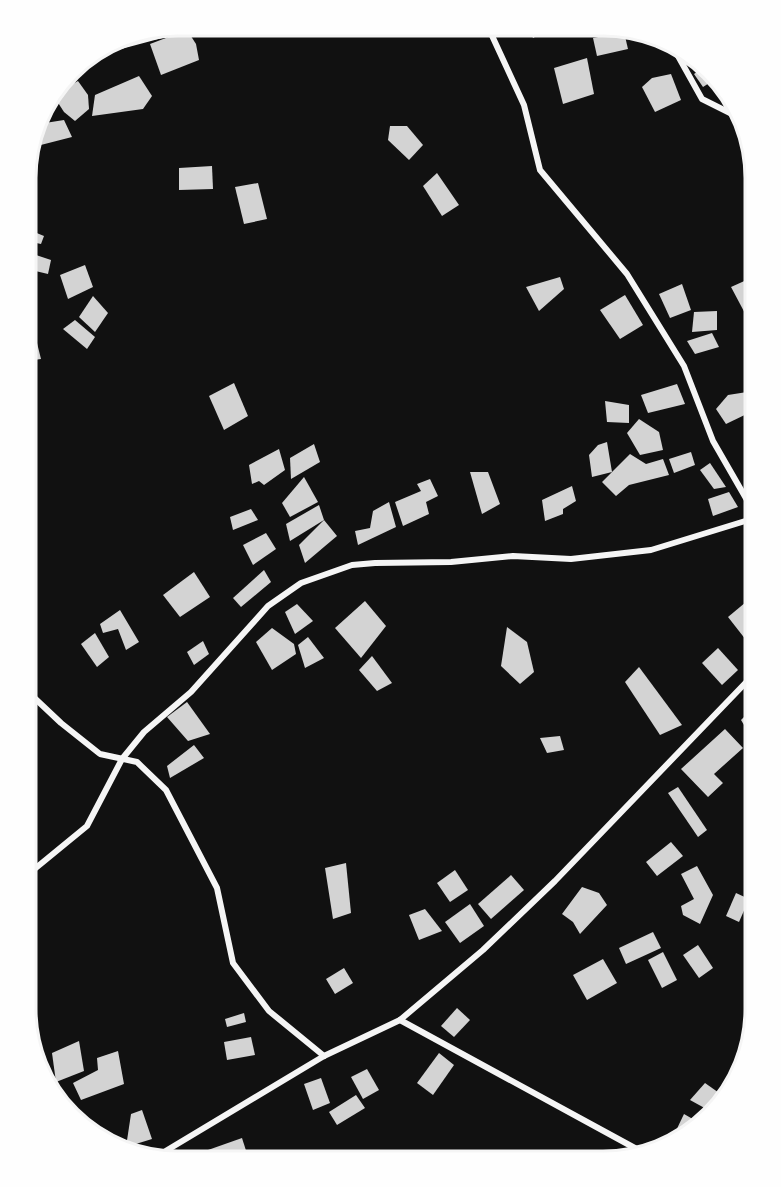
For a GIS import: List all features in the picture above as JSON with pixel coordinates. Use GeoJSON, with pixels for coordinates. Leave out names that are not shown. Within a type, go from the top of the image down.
{"type":"FeatureCollection","features":[{"type":"Feature","properties":{"kind":"street"},"geometry":{"type":"LineString","coordinates":[[492,36],[524,105],[540,170],[627,274],[684,366],[713,441],[745,498]]}},
{"type":"Feature","properties":{"kind":"street"},"geometry":{"type":"LineString","coordinates":[[680,59],[702,99],[728,112]]}},
{"type":"Feature","properties":{"kind":"street"},"geometry":{"type":"LineString","coordinates":[[36,868],[87,826],[122,759],[144,732],[191,692],[268,606],[301,583],[352,565],[375,562],[451,562],[513,556],[571,560],[651,550],[745,519]]}},
{"type":"Feature","properties":{"kind":"street"},"geometry":{"type":"LineString","coordinates":[[167,1150],[324,1056],[400,1020],[483,951],[547,889],[745,683]]}},
{"type":"Feature","properties":{"kind":"street"},"geometry":{"type":"LineString","coordinates":[[36,700],[60,723],[100,754],[137,762],[166,790],[217,888],[233,963],[269,1011],[324,1056]]}},
{"type":"Feature","properties":{"kind":"street"},"geometry":{"type":"LineString","coordinates":[[400,1020],[634,1147]]}},
{"type":"Feature","properties":{"kind":"building"},"geometry":{"type":"Polygon","coordinates":[[[170,36],[191,36],[196,44],[199,60],[161,75],[150,44],[170,36]]]}},
{"type":"Feature","properties":{"kind":"building"},"geometry":{"type":"Polygon","coordinates":[[[603,36],[625,38],[628,49],[597,56],[593,38],[603,36]]]}},
{"type":"Feature","properties":{"kind":"building"},"geometry":{"type":"Polygon","coordinates":[[[587,58],[594,94],[563,104],[554,68],[587,58]]]}},
{"type":"Feature","properties":{"kind":"building"},"geometry":{"type":"Polygon","coordinates":[[[697,72],[708,84],[703,87],[694,74],[697,72]]]}},
{"type":"Feature","properties":{"kind":"building"},"geometry":{"type":"Polygon","coordinates":[[[671,74],[681,100],[655,112],[642,87],[652,78],[671,74]]]}},
{"type":"Feature","properties":{"kind":"building"},"geometry":{"type":"Polygon","coordinates":[[[139,76],[152,96],[143,109],[92,116],[95,95],[139,76]]]}},
{"type":"Feature","properties":{"kind":"building"},"geometry":{"type":"Polygon","coordinates":[[[78,81],[88,95],[89,109],[75,121],[64,112],[58,102],[70,86],[78,81]]]}},
{"type":"Feature","properties":{"kind":"building"},"geometry":{"type":"Polygon","coordinates":[[[64,120],[72,137],[40,145],[48,123],[64,120]]]}},
{"type":"Feature","properties":{"kind":"building"},"geometry":{"type":"Polygon","coordinates":[[[390,126],[407,126],[423,145],[409,160],[388,140],[390,126]]]}},
{"type":"Feature","properties":{"kind":"building"},"geometry":{"type":"Polygon","coordinates":[[[212,166],[213,189],[179,190],[179,168],[212,166]]]}},
{"type":"Feature","properties":{"kind":"building"},"geometry":{"type":"Polygon","coordinates":[[[437,173],[459,205],[442,216],[423,186],[437,173]]]}},
{"type":"Feature","properties":{"kind":"building"},"geometry":{"type":"Polygon","coordinates":[[[258,183],[267,219],[244,224],[235,187],[258,183]]]}},
{"type":"Feature","properties":{"kind":"building"},"geometry":{"type":"Polygon","coordinates":[[[36,233],[44,236],[41,244],[36,243],[36,233]]]}},
{"type":"Feature","properties":{"kind":"building"},"geometry":{"type":"Polygon","coordinates":[[[36,255],[51,260],[48,274],[36,271],[36,255]]]}},
{"type":"Feature","properties":{"kind":"building"},"geometry":{"type":"Polygon","coordinates":[[[85,265],[93,287],[68,299],[60,275],[85,265]]]}},
{"type":"Feature","properties":{"kind":"building"},"geometry":{"type":"Polygon","coordinates":[[[560,277],[564,289],[539,311],[526,287],[560,277]]]}},
{"type":"Feature","properties":{"kind":"building"},"geometry":{"type":"Polygon","coordinates":[[[745,281],[745,313],[731,287],[745,281]]]}},
{"type":"Feature","properties":{"kind":"building"},"geometry":{"type":"Polygon","coordinates":[[[682,284],[691,310],[670,318],[659,294],[682,284]]]}},
{"type":"Feature","properties":{"kind":"building"},"geometry":{"type":"Polygon","coordinates":[[[625,295],[643,325],[620,339],[600,310],[625,295]]]}},
{"type":"Feature","properties":{"kind":"building"},"geometry":{"type":"Polygon","coordinates":[[[93,296],[108,313],[95,332],[79,317],[93,296]]]}},
{"type":"Feature","properties":{"kind":"building"},"geometry":{"type":"Polygon","coordinates":[[[717,311],[717,330],[692,332],[694,312],[717,311]]]}},
{"type":"Feature","properties":{"kind":"building"},"geometry":{"type":"Polygon","coordinates":[[[75,320],[95,337],[87,349],[63,329],[75,320]]]}},
{"type":"Feature","properties":{"kind":"building"},"geometry":{"type":"Polygon","coordinates":[[[712,333],[719,347],[695,354],[687,341],[712,333]]]}},
{"type":"Feature","properties":{"kind":"building"},"geometry":{"type":"Polygon","coordinates":[[[36,343],[37,343],[41,359],[36,360],[36,343]]]}},
{"type":"Feature","properties":{"kind":"building"},"geometry":{"type":"Polygon","coordinates":[[[234,383],[248,416],[224,430],[209,396],[234,383]]]}},
{"type":"Feature","properties":{"kind":"building"},"geometry":{"type":"Polygon","coordinates":[[[677,384],[685,404],[648,413],[641,395],[677,384]]]}},
{"type":"Feature","properties":{"kind":"building"},"geometry":{"type":"Polygon","coordinates":[[[745,392],[745,415],[726,424],[716,409],[728,395],[745,392]]]}},
{"type":"Feature","properties":{"kind":"building"},"geometry":{"type":"Polygon","coordinates":[[[605,401],[629,405],[629,423],[607,422],[605,401]]]}},
{"type":"Feature","properties":{"kind":"building"},"geometry":{"type":"Polygon","coordinates":[[[639,419],[659,432],[663,450],[640,455],[627,433],[639,419]]]}},
{"type":"Feature","properties":{"kind":"building"},"geometry":{"type":"Polygon","coordinates":[[[607,442],[612,472],[592,477],[589,455],[598,445],[607,442]]]}},
{"type":"Feature","properties":{"kind":"building"},"geometry":{"type":"Polygon","coordinates":[[[314,444],[320,462],[291,479],[290,458],[314,444]]]}},
{"type":"Feature","properties":{"kind":"building"},"geometry":{"type":"Polygon","coordinates":[[[279,449],[285,470],[264,485],[259,481],[252,484],[249,465],[279,449]]]}},
{"type":"Feature","properties":{"kind":"building"},"geometry":{"type":"Polygon","coordinates":[[[691,452],[695,465],[674,473],[669,459],[691,452]]]}},
{"type":"Feature","properties":{"kind":"building"},"geometry":{"type":"Polygon","coordinates":[[[630,454],[646,464],[663,459],[669,475],[629,485],[616,496],[602,482],[630,454]]]}},
{"type":"Feature","properties":{"kind":"building"},"geometry":{"type":"Polygon","coordinates":[[[710,463],[726,487],[714,489],[700,470],[710,463]]]}},
{"type":"Feature","properties":{"kind":"building"},"geometry":{"type":"Polygon","coordinates":[[[470,472],[488,472],[500,504],[482,514],[470,472]]]}},
{"type":"Feature","properties":{"kind":"building"},"geometry":{"type":"Polygon","coordinates":[[[304,477],[318,502],[290,517],[282,503],[304,477]]]}},
{"type":"Feature","properties":{"kind":"building"},"geometry":{"type":"Polygon","coordinates":[[[430,479],[438,496],[426,502],[429,514],[403,526],[395,502],[421,491],[417,484],[430,479]]]}},
{"type":"Feature","properties":{"kind":"building"},"geometry":{"type":"Polygon","coordinates":[[[572,486],[576,501],[563,509],[563,514],[545,521],[542,500],[572,486]]]}},
{"type":"Feature","properties":{"kind":"building"},"geometry":{"type":"Polygon","coordinates":[[[729,492],[738,507],[713,516],[708,499],[729,492]]]}},
{"type":"Feature","properties":{"kind":"building"},"geometry":{"type":"Polygon","coordinates":[[[389,502],[396,527],[358,545],[355,531],[370,528],[373,511],[389,502]]]}},
{"type":"Feature","properties":{"kind":"building"},"geometry":{"type":"Polygon","coordinates":[[[319,505],[324,520],[290,541],[286,524],[319,505]]]}},
{"type":"Feature","properties":{"kind":"building"},"geometry":{"type":"Polygon","coordinates":[[[251,509],[258,520],[233,530],[230,517],[251,509]]]}},
{"type":"Feature","properties":{"kind":"building"},"geometry":{"type":"Polygon","coordinates":[[[324,520],[337,536],[305,563],[299,545],[324,520]]]}},
{"type":"Feature","properties":{"kind":"building"},"geometry":{"type":"Polygon","coordinates":[[[266,533],[276,549],[253,565],[243,545],[266,533]]]}},
{"type":"Feature","properties":{"kind":"building"},"geometry":{"type":"Polygon","coordinates":[[[264,570],[271,582],[241,607],[233,598],[264,570]]]}},
{"type":"Feature","properties":{"kind":"building"},"geometry":{"type":"Polygon","coordinates":[[[194,572],[210,597],[180,617],[163,595],[194,572]]]}},
{"type":"Feature","properties":{"kind":"building"},"geometry":{"type":"Polygon","coordinates":[[[365,601],[386,626],[361,658],[335,628],[365,601]]]}},
{"type":"Feature","properties":{"kind":"building"},"geometry":{"type":"Polygon","coordinates":[[[745,603],[745,639],[728,617],[745,603]]]}},
{"type":"Feature","properties":{"kind":"building"},"geometry":{"type":"Polygon","coordinates":[[[297,604],[313,621],[295,634],[285,612],[297,604]]]}},
{"type":"Feature","properties":{"kind":"building"},"geometry":{"type":"Polygon","coordinates":[[[120,610],[139,642],[126,650],[118,629],[103,633],[100,624],[120,610]]]}},
{"type":"Feature","properties":{"kind":"building"},"geometry":{"type":"Polygon","coordinates":[[[507,627],[527,642],[534,672],[520,684],[501,666],[507,627]]]}},
{"type":"Feature","properties":{"kind":"building"},"geometry":{"type":"Polygon","coordinates":[[[272,628],[294,644],[296,654],[272,670],[256,642],[272,628]]]}},
{"type":"Feature","properties":{"kind":"building"},"geometry":{"type":"Polygon","coordinates":[[[95,633],[109,657],[97,667],[81,644],[95,633]]]}},
{"type":"Feature","properties":{"kind":"building"},"geometry":{"type":"Polygon","coordinates":[[[308,637],[324,658],[305,668],[298,645],[308,637]]]}},
{"type":"Feature","properties":{"kind":"building"},"geometry":{"type":"Polygon","coordinates":[[[203,641],[209,654],[194,665],[187,652],[203,641]]]}},
{"type":"Feature","properties":{"kind":"building"},"geometry":{"type":"Polygon","coordinates":[[[718,648],[738,670],[722,685],[702,663],[718,648]]]}},
{"type":"Feature","properties":{"kind":"building"},"geometry":{"type":"Polygon","coordinates":[[[372,656],[392,683],[377,691],[359,670],[372,656]]]}},
{"type":"Feature","properties":{"kind":"building"},"geometry":{"type":"Polygon","coordinates":[[[639,667],[682,725],[660,735],[625,682],[639,667]]]}},
{"type":"Feature","properties":{"kind":"building"},"geometry":{"type":"Polygon","coordinates":[[[187,702],[210,734],[188,741],[167,717],[187,702]]]}},
{"type":"Feature","properties":{"kind":"building"},"geometry":{"type":"Polygon","coordinates":[[[725,729],[743,748],[714,774],[723,783],[708,797],[681,769],[725,729]]]}},
{"type":"Feature","properties":{"kind":"building"},"geometry":{"type":"Polygon","coordinates":[[[560,736],[564,750],[547,753],[540,738],[560,736]]]}},
{"type":"Feature","properties":{"kind":"building"},"geometry":{"type":"Polygon","coordinates":[[[194,745],[204,758],[170,778],[167,766],[194,745]]]}},
{"type":"Feature","properties":{"kind":"building"},"geometry":{"type":"Polygon","coordinates":[[[678,787],[707,830],[698,837],[668,793],[678,787]]]}},
{"type":"Feature","properties":{"kind":"building"},"geometry":{"type":"Polygon","coordinates":[[[671,842],[683,856],[657,876],[646,862],[671,842]]]}},
{"type":"Feature","properties":{"kind":"building"},"geometry":{"type":"Polygon","coordinates":[[[346,863],[351,913],[333,919],[325,868],[346,863]]]}},
{"type":"Feature","properties":{"kind":"building"},"geometry":{"type":"Polygon","coordinates":[[[697,866],[713,895],[700,924],[683,915],[681,906],[694,899],[681,874],[697,866]]]}},
{"type":"Feature","properties":{"kind":"building"},"geometry":{"type":"Polygon","coordinates":[[[455,870],[468,890],[450,902],[437,883],[455,870]]]}},
{"type":"Feature","properties":{"kind":"building"},"geometry":{"type":"Polygon","coordinates":[[[511,875],[524,890],[491,919],[478,904],[511,875]]]}},
{"type":"Feature","properties":{"kind":"building"},"geometry":{"type":"Polygon","coordinates":[[[582,887],[599,893],[607,905],[580,934],[573,922],[562,914],[582,887]]]}},
{"type":"Feature","properties":{"kind":"building"},"geometry":{"type":"Polygon","coordinates":[[[736,893],[745,897],[745,908],[739,922],[726,916],[736,893]]]}},
{"type":"Feature","properties":{"kind":"building"},"geometry":{"type":"Polygon","coordinates":[[[470,904],[484,926],[460,943],[445,922],[470,904]]]}},
{"type":"Feature","properties":{"kind":"building"},"geometry":{"type":"Polygon","coordinates":[[[425,909],[442,931],[419,940],[409,915],[425,909]]]}},
{"type":"Feature","properties":{"kind":"building"},"geometry":{"type":"Polygon","coordinates":[[[653,932],[661,948],[626,964],[619,948],[653,932]]]}},
{"type":"Feature","properties":{"kind":"building"},"geometry":{"type":"Polygon","coordinates":[[[698,945],[713,968],[699,978],[683,955],[698,945]]]}},
{"type":"Feature","properties":{"kind":"building"},"geometry":{"type":"Polygon","coordinates":[[[663,952],[677,980],[662,988],[648,960],[663,952]]]}},
{"type":"Feature","properties":{"kind":"building"},"geometry":{"type":"Polygon","coordinates":[[[603,959],[617,983],[587,1000],[573,975],[603,959]]]}},
{"type":"Feature","properties":{"kind":"building"},"geometry":{"type":"Polygon","coordinates":[[[344,968],[353,983],[335,994],[326,979],[344,968]]]}},
{"type":"Feature","properties":{"kind":"building"},"geometry":{"type":"Polygon","coordinates":[[[457,1008],[470,1020],[454,1037],[441,1026],[457,1008]]]}},
{"type":"Feature","properties":{"kind":"building"},"geometry":{"type":"Polygon","coordinates":[[[244,1013],[246,1022],[227,1027],[225,1019],[244,1013]]]}},
{"type":"Feature","properties":{"kind":"building"},"geometry":{"type":"Polygon","coordinates":[[[251,1037],[255,1055],[227,1060],[224,1042],[251,1037]]]}},
{"type":"Feature","properties":{"kind":"building"},"geometry":{"type":"Polygon","coordinates":[[[79,1041],[84,1071],[56,1082],[52,1053],[79,1041]]]}},
{"type":"Feature","properties":{"kind":"building"},"geometry":{"type":"Polygon","coordinates":[[[118,1051],[124,1084],[81,1100],[73,1083],[98,1070],[97,1058],[118,1051]]]}},
{"type":"Feature","properties":{"kind":"building"},"geometry":{"type":"Polygon","coordinates":[[[439,1053],[454,1065],[433,1095],[417,1083],[439,1053]]]}},
{"type":"Feature","properties":{"kind":"building"},"geometry":{"type":"Polygon","coordinates":[[[367,1069],[379,1090],[363,1099],[351,1077],[367,1069]]]}},
{"type":"Feature","properties":{"kind":"building"},"geometry":{"type":"Polygon","coordinates":[[[321,1078],[330,1103],[313,1110],[304,1084],[321,1078]]]}},
{"type":"Feature","properties":{"kind":"building"},"geometry":{"type":"Polygon","coordinates":[[[705,1083],[718,1092],[704,1108],[690,1100],[705,1083]]]}},
{"type":"Feature","properties":{"kind":"building"},"geometry":{"type":"Polygon","coordinates":[[[356,1095],[365,1108],[337,1125],[329,1112],[356,1095]]]}},
{"type":"Feature","properties":{"kind":"building"},"geometry":{"type":"Polygon","coordinates":[[[142,1110],[152,1139],[136,1144],[127,1141],[131,1114],[142,1110]]]}},
{"type":"Feature","properties":{"kind":"building"},"geometry":{"type":"Polygon","coordinates":[[[684,1114],[693,1119],[690,1122],[676,1131],[684,1114]]]}},
{"type":"Feature","properties":{"kind":"building"},"geometry":{"type":"Polygon","coordinates":[[[242,1138],[246,1151],[208,1151],[242,1138]]]}}]}
